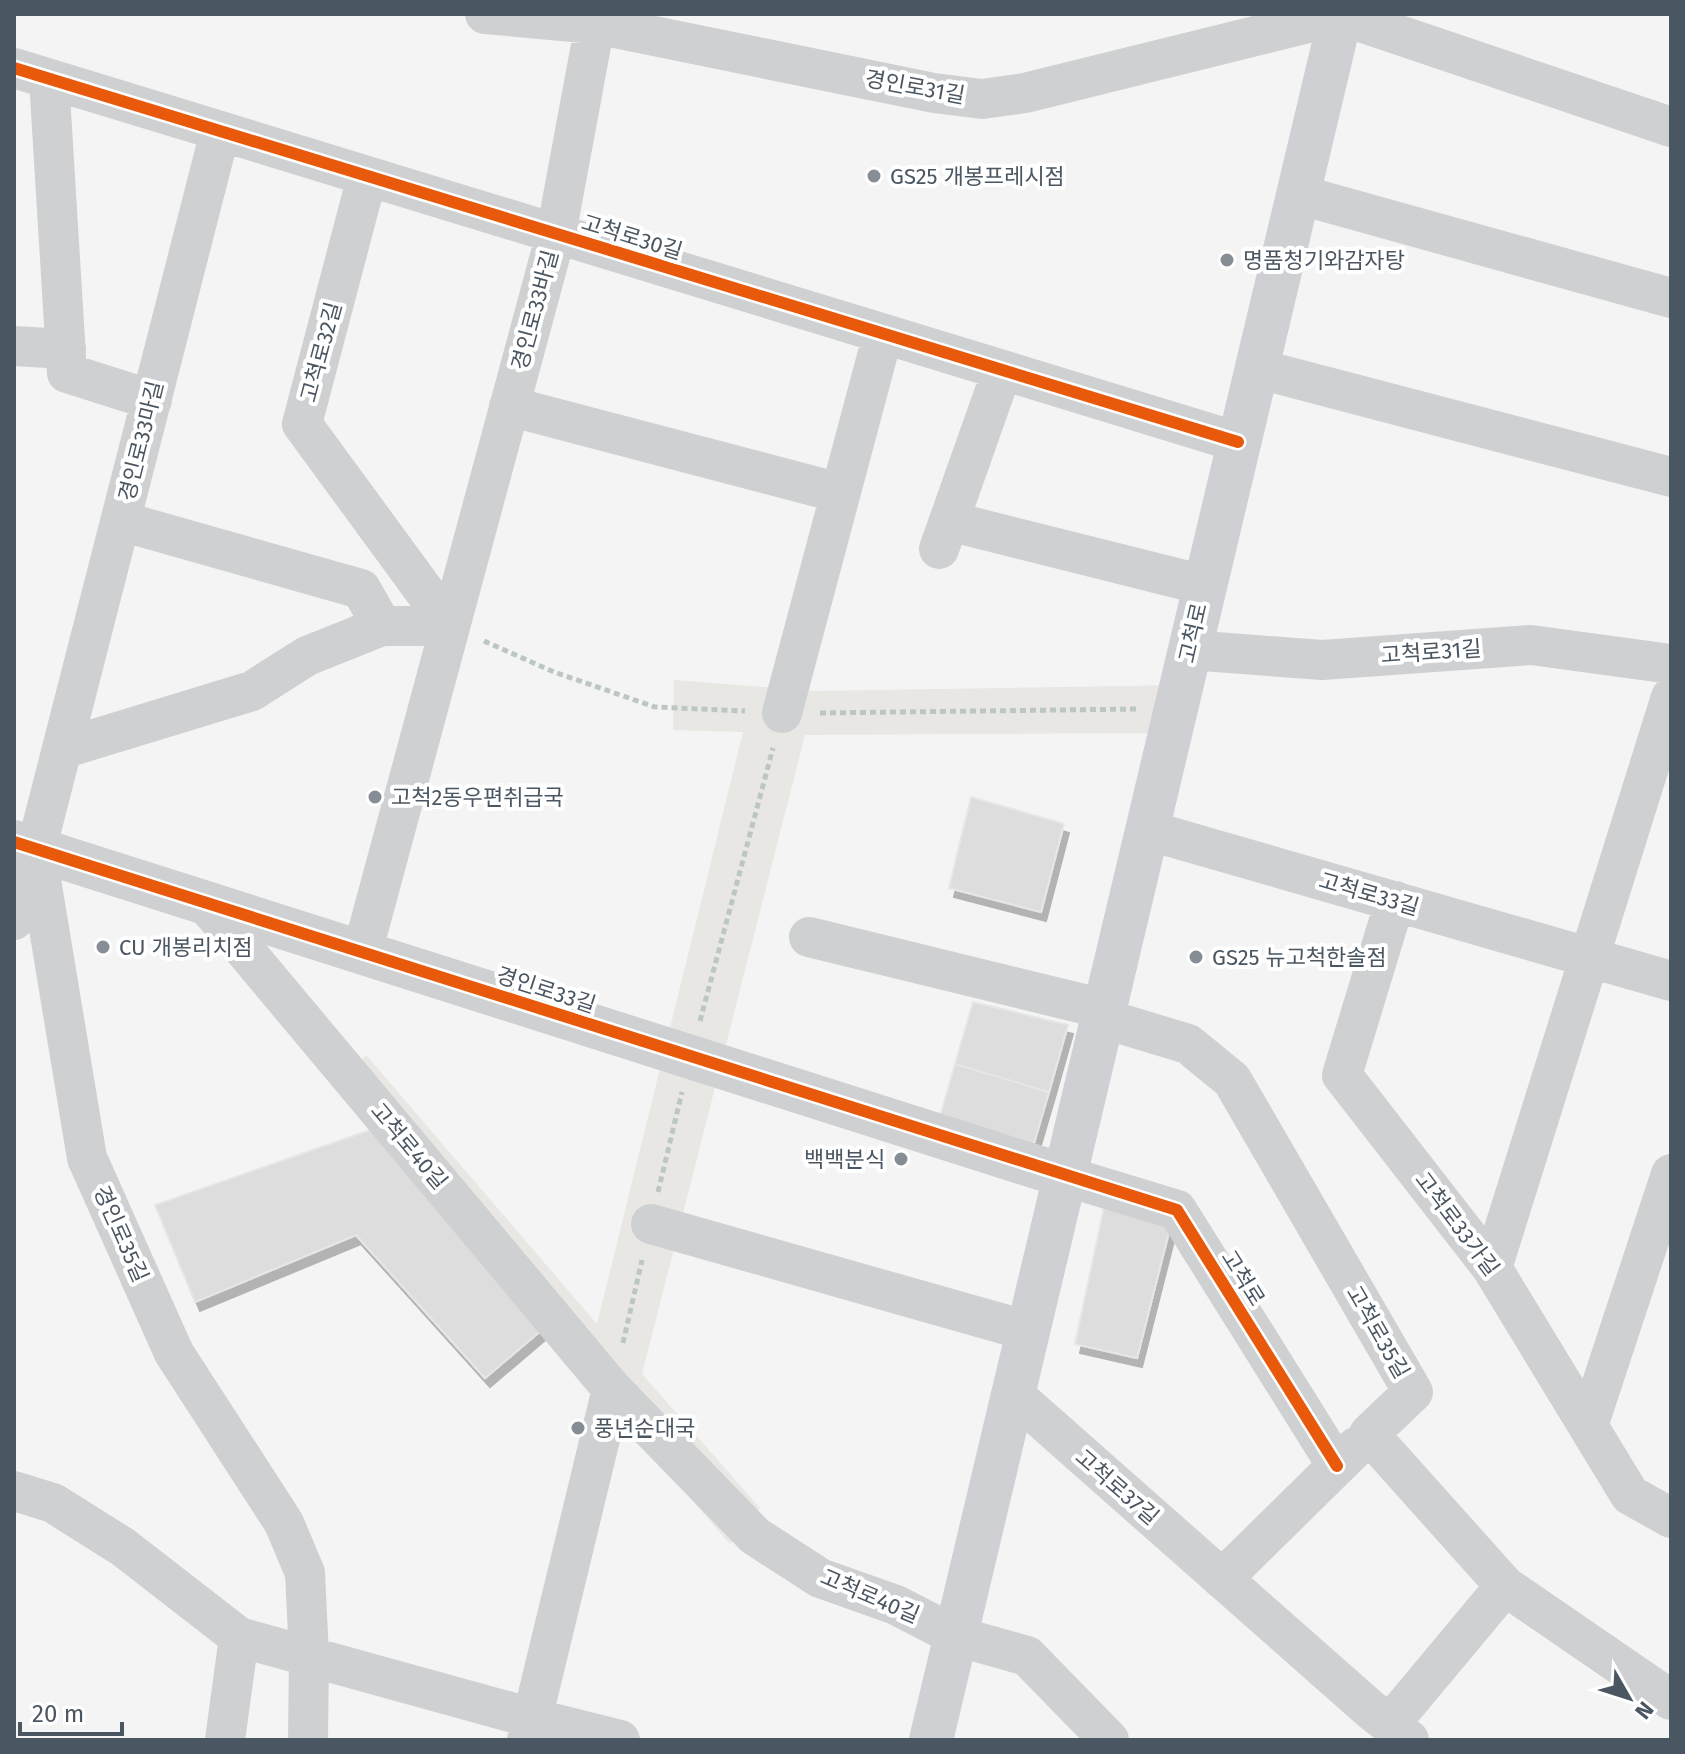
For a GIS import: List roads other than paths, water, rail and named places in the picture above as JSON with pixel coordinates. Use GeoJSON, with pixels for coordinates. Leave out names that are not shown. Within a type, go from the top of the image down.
{"type":"FeatureCollection","features":[{"type":"Feature","properties":{"kind":"main road","name":"고척로"},"geometry":{"type":"LineString","coordinates":[[931,1740],[1255,368],[1342,14]]}},
{"type":"Feature","properties":{"kind":"street","name":"경인로31길"},"geometry":{"type":"LineString","coordinates":[[485,14],[595,24],[934,93],[982,99],[1025,93],[1342,14]]}},
{"type":"Feature","properties":{"kind":"street"},"geometry":{"type":"LineString","coordinates":[[1342,14],[1671,127]]}},
{"type":"Feature","properties":{"kind":"street","name":"경인로33바길"},"geometry":{"type":"LineString","coordinates":[[362,953],[556,234],[595,24]]}},
{"type":"Feature","properties":{"kind":"street","name":"고척로30길"},"geometry":{"type":"LineString","coordinates":[[152,400],[67,373],[31,74],[1238,442]]}},
{"type":"Feature","properties":{"kind":"street","name":"경인로33마길"},"geometry":{"type":"LineString","coordinates":[[25,846],[62,749],[220,132]]}},
{"type":"Feature","properties":{"kind":"street","name":"고척로32길"},"geometry":{"type":"LineString","coordinates":[[367,177],[302,424],[450,626]]}},
{"type":"Feature","properties":{"kind":"street"},"geometry":{"type":"LineString","coordinates":[[1297,194],[1671,298]]}},
{"type":"Feature","properties":{"kind":"street"},"geometry":{"type":"LineString","coordinates":[[782,713],[883,334]]}},
{"type":"Feature","properties":{"kind":"street"},"geometry":{"type":"LineString","coordinates":[[14,346],[66,349]]}},
{"type":"Feature","properties":{"kind":"street"},"geometry":{"type":"LineString","coordinates":[[1255,368],[1671,477]]}},
{"type":"Feature","properties":{"kind":"street","name":"고척로"},"geometry":{"type":"LineString","coordinates":[[1002,371],[944,535],[1204,585]]}},
{"type":"Feature","properties":{"kind":"street"},"geometry":{"type":"LineString","coordinates":[[509,406],[840,493]]}},
{"type":"Feature","properties":{"kind":"street"},"geometry":{"type":"LineString","coordinates":[[121,521],[361,589],[382,626]]}},
{"type":"Feature","properties":{"kind":"street"},"geometry":{"type":"LineString","coordinates":[[62,749],[252,691],[307,656],[382,626],[450,626]]}},
{"type":"Feature","properties":{"kind":"street","name":"고척로31길"},"geometry":{"type":"LineString","coordinates":[[1189,650],[1322,660],[1531,645],[1671,664]]}},
{"type":"Feature","properties":{"kind":"street"},"geometry":{"type":"LineString","coordinates":[[1492,1268],[1671,697]]}},
{"type":"Feature","properties":{"kind":"street","name":"고척로33길"},"geometry":{"type":"LineString","coordinates":[[1147,830],[1671,981]]}},
{"type":"Feature","properties":{"kind":"street"},"geometry":{"type":"LineString","coordinates":[[14,920],[25,846]]}},
{"type":"Feature","properties":{"kind":"street","name":"경인로33길"},"geometry":{"type":"LineString","coordinates":[[25,846],[1065,1176]]}},
{"type":"Feature","properties":{"kind":"street","name":"경인로35길"},"geometry":{"type":"LineString","coordinates":[[25,846],[87,1158],[174,1353],[284,1523],[305,1573],[309,1656],[308,1740]]}},
{"type":"Feature","properties":{"kind":"street","name":"고척로33가길"},"geometry":{"type":"LineString","coordinates":[[1395,901],[1342,1075],[1492,1268],[1630,1495],[1671,1518]]}},
{"type":"Feature","properties":{"kind":"street","name":"고척로40길"},"geometry":{"type":"LineString","coordinates":[[205,903],[612,1389],[755,1536],[820,1578],[896,1605],[956,1636],[1027,1656],[1109,1740]]}},
{"type":"Feature","properties":{"kind":"street"},"geometry":{"type":"LineString","coordinates":[[809,937],[1103,1013]]}},
{"type":"Feature","properties":{"kind":"street","name":"고척로35길"},"geometry":{"type":"LineString","coordinates":[[1103,1013],[1188,1044],[1232,1080],[1413,1392],[1369,1434]]}},
{"type":"Feature","properties":{"kind":"street"},"geometry":{"type":"LineString","coordinates":[[1588,1426],[1671,1174]]}},
{"type":"Feature","properties":{"kind":"street","name":"고척로"},"geometry":{"type":"LineString","coordinates":[[1065,1176],[1177,1210],[1337,1466]]}},
{"type":"Feature","properties":{"kind":"street"},"geometry":{"type":"LineString","coordinates":[[651,1224],[1028,1331]]}},
{"type":"Feature","properties":{"kind":"street"},"geometry":{"type":"LineString","coordinates":[[529,1729],[612,1389]]}},
{"type":"Feature","properties":{"kind":"street","name":"고척로37길"},"geometry":{"type":"LineString","coordinates":[[1013,1394],[1399,1732],[1505,1586]]}},
{"type":"Feature","properties":{"kind":"street"},"geometry":{"type":"LineString","coordinates":[[1222,1579],[1369,1434],[1505,1586],[1671,1700]]}},
{"type":"Feature","properties":{"kind":"street"},"geometry":{"type":"LineString","coordinates":[[14,1491],[53,1503],[123,1547],[239,1637],[309,1656],[529,1729],[620,1740]]}},
{"type":"Feature","properties":{"kind":"street"},"geometry":{"type":"LineString","coordinates":[[225,1740],[239,1637]]}},
{"type":"Feature","properties":{"kind":"place","name":"GS25 개봉프레시점"},"geometry":{"type":"Point","coordinates":[874,176]}},
{"type":"Feature","properties":{"kind":"place","name":"명품청기와감자탕"},"geometry":{"type":"Point","coordinates":[1227,260]}},
{"type":"Feature","properties":{"kind":"place","name":"고척2동우편취급국"},"geometry":{"type":"Point","coordinates":[375,797]}},
{"type":"Feature","properties":{"kind":"place","name":"CU 개봉리치점"},"geometry":{"type":"Point","coordinates":[103,947]}},
{"type":"Feature","properties":{"kind":"place","name":"GS25 뉴고척한솔점"},"geometry":{"type":"Point","coordinates":[1196,957]}},
{"type":"Feature","properties":{"kind":"place","name":"백백분식"},"geometry":{"type":"Point","coordinates":[901,1159]}},
{"type":"Feature","properties":{"kind":"place","name":"풍년순대국"},"geometry":{"type":"Point","coordinates":[578,1428]}}]}
